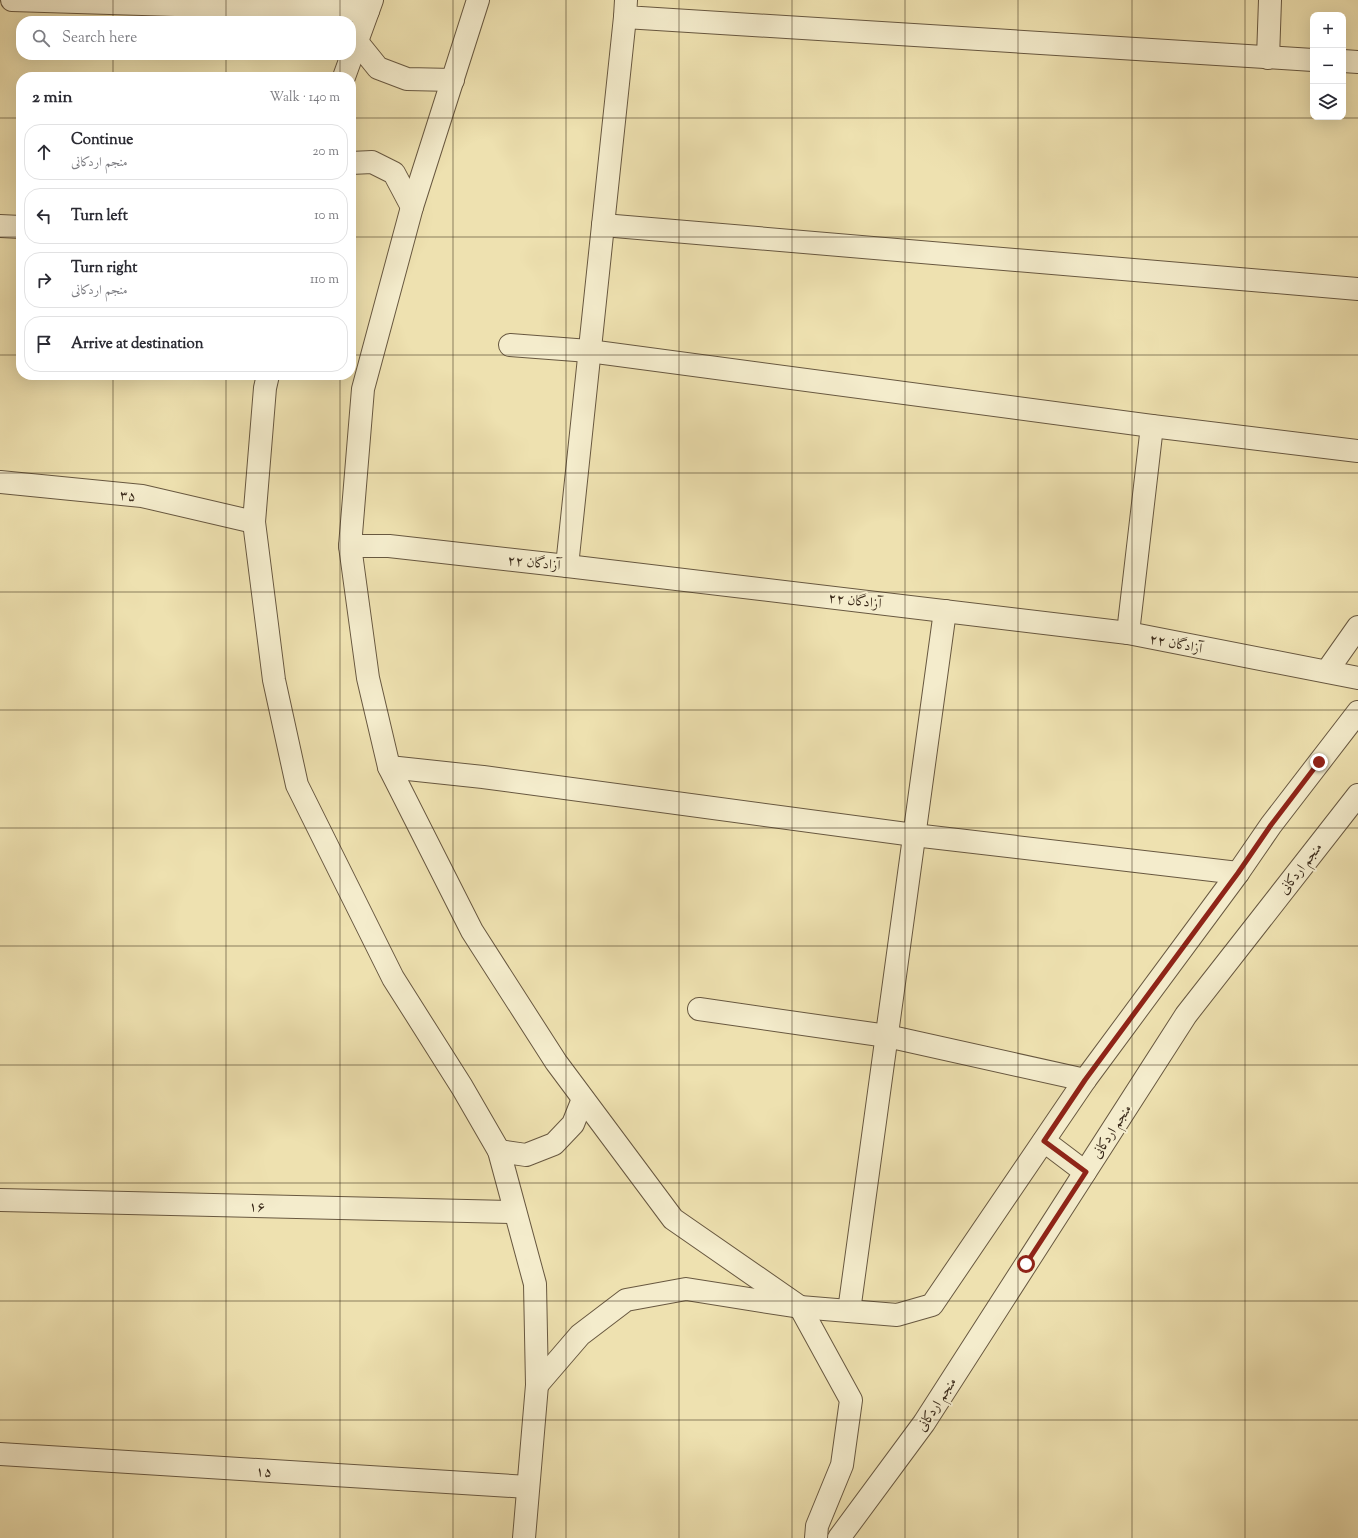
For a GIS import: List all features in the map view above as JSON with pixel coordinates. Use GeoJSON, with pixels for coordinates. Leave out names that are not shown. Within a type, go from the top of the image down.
{"type":"FeatureCollection","features":[{"type":"Feature","properties":{"kind":"street"},"geometry":{"type":"LineString","coordinates":[[12,0],[370,6],[357,42],[378,68],[407,79],[452,80]]}},
{"type":"Feature","properties":{"kind":"street"},"geometry":{"type":"LineString","coordinates":[[478,0],[412,207],[363,389],[350,546],[368,678],[389,767],[472,931],[556,1062],[673,1219],[800,1308],[850,1400],[842,1465],[817,1526],[816,1538]]}},
{"type":"Feature","properties":{"kind":"street"},"geometry":{"type":"LineString","coordinates":[[1268,58],[1270,0]]}},
{"type":"Feature","properties":{"kind":"street"},"geometry":{"type":"LineString","coordinates":[[567,566],[625,8],[1268,58],[1310,60]]}},
{"type":"Feature","properties":{"kind":"street"},"geometry":{"type":"LineString","coordinates":[[346,72],[350,60]]}},
{"type":"Feature","properties":{"kind":"street"},"geometry":{"type":"LineString","coordinates":[[1346,61],[1358,62]]}},
{"type":"Feature","properties":{"kind":"street"},"geometry":{"type":"LineString","coordinates":[[356,163],[372,162],[394,173],[412,207]]}},
{"type":"Feature","properties":{"kind":"street"},"geometry":{"type":"LineString","coordinates":[[0,226],[16,227]]}},
{"type":"Feature","properties":{"kind":"street"},"geometry":{"type":"LineString","coordinates":[[603,226],[1358,289]]}},
{"type":"Feature","properties":{"kind":"street"},"geometry":{"type":"LineString","coordinates":[[510,345],[589,351],[1152,426],[1358,451]]}},
{"type":"Feature","properties":{"kind":"street"},"geometry":{"type":"LineString","coordinates":[[267,380],[254,522],[274,680],[297,785],[393,978],[462,1087],[499,1151],[535,1284],[537,1385],[524,1538]]}},
{"type":"Feature","properties":{"kind":"street"},"geometry":{"type":"LineString","coordinates":[[1128,633],[1152,426]]}},
{"type":"Feature","properties":{"kind":"street","name":"۳۵"},"geometry":{"type":"LineString","coordinates":[[0,482],[142,496],[254,522]]}},
{"type":"Feature","properties":{"kind":"street","name":"آزادگان ۲۲"},"geometry":{"type":"LineString","coordinates":[[350,546],[389,546],[1128,633],[1358,678]]}},
{"type":"Feature","properties":{"kind":"street"},"geometry":{"type":"LineString","coordinates":[[849,1311],[945,611]]}},
{"type":"Feature","properties":{"kind":"street"},"geometry":{"type":"LineString","coordinates":[[1327,671],[1358,627]]}},
{"type":"Feature","properties":{"kind":"street"},"geometry":{"type":"LineString","coordinates":[[537,1385],[580,1335],[626,1300],[686,1289],[800,1308],[898,1315],[932,1305],[1085,1080],[1238,873],[1271,825],[1358,712]]}},
{"type":"Feature","properties":{"kind":"street"},"geometry":{"type":"LineString","coordinates":[[389,767],[491,778],[914,835],[1238,873]]}},
{"type":"Feature","properties":{"kind":"street","name":"منجم اردکانی"},"geometry":{"type":"LineString","coordinates":[[839,1538],[924,1423],[1186,1015],[1358,795]]}},
{"type":"Feature","properties":{"kind":"street"},"geometry":{"type":"LineString","coordinates":[[700,1009],[887,1036],[1085,1080]]}},
{"type":"Feature","properties":{"kind":"street"},"geometry":{"type":"LineString","coordinates":[[499,1151],[526,1155],[554,1144],[573,1124],[583,1099]]}},
{"type":"Feature","properties":{"kind":"street"},"geometry":{"type":"LineString","coordinates":[[1044,1141],[1086,1172]]}},
{"type":"Feature","properties":{"kind":"street","name":"۱۶"},"geometry":{"type":"LineString","coordinates":[[0,1200],[515,1212]]}},
{"type":"Feature","properties":{"kind":"street","name":"۱۵"},"geometry":{"type":"LineString","coordinates":[[0,1454],[528,1487]]}},
{"type":"Feature","properties":{"kind":"route"},"geometry":{"type":"LineString","coordinates":[[1026,1264],[1086,1172],[1044,1141],[1085,1080],[1238,873],[1271,825],[1319,762]]}}]}
